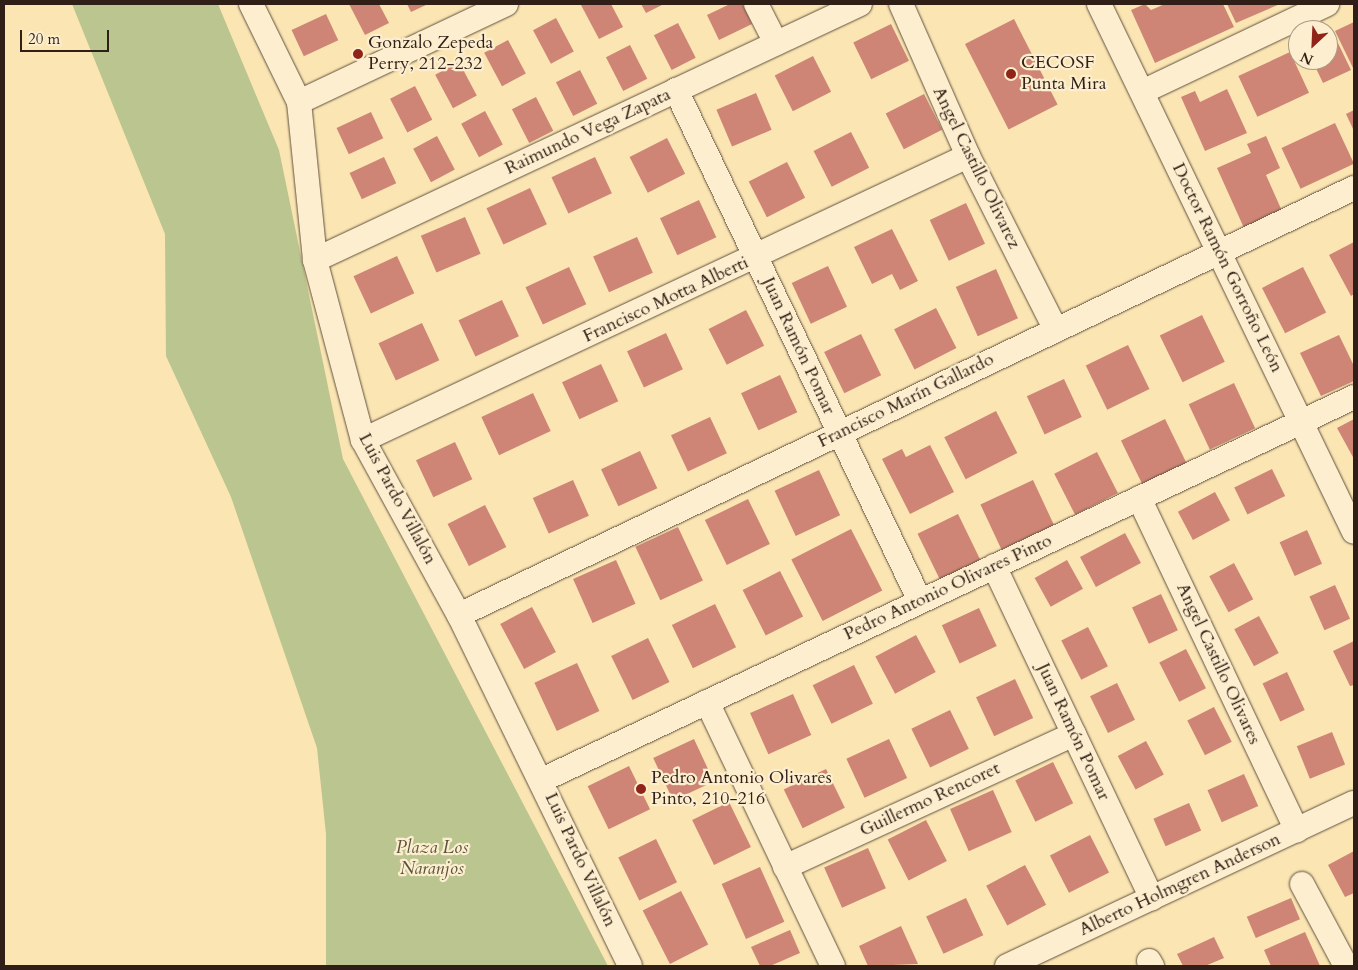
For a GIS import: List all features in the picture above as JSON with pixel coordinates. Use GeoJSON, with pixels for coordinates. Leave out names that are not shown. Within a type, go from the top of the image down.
{"type":"FeatureCollection","features":[{"type":"Feature","properties":{"kind":"street","name":"Luis Pardo Villalón"},"geometry":{"type":"LineString","coordinates":[[251,4],[298,102],[315,260],[363,440],[459,615],[542,780],[630,966]]}},
{"type":"Feature","properties":{"kind":"street"},"geometry":{"type":"LineString","coordinates":[[298,102],[506,4]]}},
{"type":"Feature","properties":{"kind":"street"},"geometry":{"type":"LineString","coordinates":[[756,4],[776,44]]}},
{"type":"Feature","properties":{"kind":"street","name":"Raimundo Vega Zapata"},"geometry":{"type":"LineString","coordinates":[[315,260],[860,4]]}},
{"type":"Feature","properties":{"kind":"street","name":"Angel Castillo Olivarez"},"geometry":{"type":"LineString","coordinates":[[900,4],[968,156],[1056,330]]}},
{"type":"Feature","properties":{"kind":"street","name":"Doctor Ramón Gorroño León"},"geometry":{"type":"LineString","coordinates":[[1099,4],[1354,532]]}},
{"type":"Feature","properties":{"kind":"street"},"geometry":{"type":"LineString","coordinates":[[1142,92],[1327,4]]}},
{"type":"Feature","properties":{"kind":"street","name":"Juan Ramón Pomar"},"geometry":{"type":"LineString","coordinates":[[676,90],[920,601]]}},
{"type":"Feature","properties":{"kind":"street","name":"Francisco Motta Alberti"},"geometry":{"type":"LineString","coordinates":[[363,440],[756,258],[968,156]]}},
{"type":"Feature","properties":{"kind":"street","name":"Francisco Marín Gallardo"},"geometry":{"type":"LineString","coordinates":[[459,615],[1354,188]]}},
{"type":"Feature","properties":{"kind":"street","name":"Pedro Antonio Olivares Pinto"},"geometry":{"type":"LineString","coordinates":[[542,780],[1354,397]]}},
{"type":"Feature","properties":{"kind":"street","name":"Angel Castillo Olivares"},"geometry":{"type":"LineString","coordinates":[[1139,498],[1297,830]]}},
{"type":"Feature","properties":{"kind":"street","name":"Juan Ramón Pomar"},"geometry":{"type":"LineString","coordinates":[[994,566],[1152,898]]}},
{"type":"Feature","properties":{"kind":"street"},"geometry":{"type":"LineString","coordinates":[[707,702],[833,966]]}},
{"type":"Feature","properties":{"kind":"street","name":"Guillermo Rencoret"},"geometry":{"type":"LineString","coordinates":[[786,867],[1074,734]]}},
{"type":"Feature","properties":{"kind":"street","name":"Alberto Holmgren Anderson"},"geometry":{"type":"LineString","coordinates":[[1007,966],[1354,803]]}},
{"type":"Feature","properties":{"kind":"street"},"geometry":{"type":"LineString","coordinates":[[1302,884],[1346,966]]}},
{"type":"Feature","properties":{"kind":"green space","name":"Plaza Los Naranjos"},"geometry":{"type":"Polygon","coordinates":[[[72,4],[218,4],[279,150],[343,459],[608,966],[326,966],[326,834],[317,748],[231,497],[166,356],[165,234],[72,4]]]}},
{"type":"Feature","properties":{"kind":"building"},"geometry":{"type":"Polygon","coordinates":[[[349,4],[379,4],[389,23],[365,35],[349,4]]]}},
{"type":"Feature","properties":{"kind":"building"},"geometry":{"type":"Polygon","coordinates":[[[407,4],[428,4],[411,12],[407,4]]]}},
{"type":"Feature","properties":{"kind":"building"},"geometry":{"type":"Polygon","coordinates":[[[611,4],[623,27],[599,39],[581,5],[611,4]]]}},
{"type":"Feature","properties":{"kind":"building"},"geometry":{"type":"Polygon","coordinates":[[[641,4],[664,4],[646,13],[641,4]]]}},
{"type":"Feature","properties":{"kind":"building"},"geometry":{"type":"Polygon","coordinates":[[[730,4],[743,4],[752,24],[719,40],[707,15],[730,4]]]}},
{"type":"Feature","properties":{"kind":"building"},"geometry":{"type":"Polygon","coordinates":[[[1145,4],[1151,10],[1165,4],[1223,4],[1234,27],[1155,63],[1131,10],[1145,4]]]}},
{"type":"Feature","properties":{"kind":"building"},"geometry":{"type":"Polygon","coordinates":[[[1227,4],[1280,4],[1236,23],[1227,4]]]}},
{"type":"Feature","properties":{"kind":"building"},"geometry":{"type":"Polygon","coordinates":[[[326,14],[338,40],[304,56],[292,30],[326,14]]]}},
{"type":"Feature","properties":{"kind":"building"},"geometry":{"type":"Polygon","coordinates":[[[556,18],[574,52],[551,64],[533,30],[556,18]]]}},
{"type":"Feature","properties":{"kind":"building","name":"CECOSF Punta Mira"},"geometry":{"type":"Polygon","coordinates":[[[1014,19],[1058,105],[1009,130],[965,44],[1014,19]]]}},
{"type":"Feature","properties":{"kind":"building"},"geometry":{"type":"Polygon","coordinates":[[[1354,22],[1354,70],[1338,37],[1338,30],[1354,22]]]}},
{"type":"Feature","properties":{"kind":"building"},"geometry":{"type":"Polygon","coordinates":[[[678,23],[696,58],[672,70],[654,35],[678,23]]]}},
{"type":"Feature","properties":{"kind":"building"},"geometry":{"type":"Polygon","coordinates":[[[891,24],[909,61],[871,79],[853,42],[891,24]]]}},
{"type":"Feature","properties":{"kind":"building"},"geometry":{"type":"Polygon","coordinates":[[[508,40],[526,74],[502,86],[484,53],[508,40]]]}},
{"type":"Feature","properties":{"kind":"building"},"geometry":{"type":"Polygon","coordinates":[[[1338,43],[1351,70],[1323,83],[1317,70],[1338,70],[1338,43]]]}},
{"type":"Feature","properties":{"kind":"building"},"geometry":{"type":"Polygon","coordinates":[[[630,45],[647,79],[623,91],[606,57],[630,45]]]}},
{"type":"Feature","properties":{"kind":"building"},"geometry":{"type":"Polygon","coordinates":[[[1288,53],[1288,70],[1298,70],[1309,93],[1257,117],[1238,76],[1288,53]]]}},
{"type":"Feature","properties":{"kind":"building"},"geometry":{"type":"Polygon","coordinates":[[[813,56],[831,92],[793,111],[775,76],[813,56]]]}},
{"type":"Feature","properties":{"kind":"building"},"geometry":{"type":"Polygon","coordinates":[[[459,62],[477,96],[453,108],[435,75],[459,62]]]}},
{"type":"Feature","properties":{"kind":"building"},"geometry":{"type":"Polygon","coordinates":[[[580,70],[597,104],[573,116],[556,82],[580,70]]]}},
{"type":"Feature","properties":{"kind":"building"},"geometry":{"type":"Polygon","coordinates":[[[415,86],[432,120],[407,133],[390,99],[415,86]]]}},
{"type":"Feature","properties":{"kind":"building"},"geometry":{"type":"Polygon","coordinates":[[[1227,89],[1247,133],[1205,151],[1181,97],[1195,91],[1200,102],[1227,89]]]}},
{"type":"Feature","properties":{"kind":"building"},"geometry":{"type":"Polygon","coordinates":[[[756,93],[772,130],[732,147],[716,110],[756,93]]]}},
{"type":"Feature","properties":{"kind":"building"},"geometry":{"type":"Polygon","coordinates":[[[924,94],[942,130],[904,149],[886,114],[924,94]]]}},
{"type":"Feature","properties":{"kind":"building"},"geometry":{"type":"Polygon","coordinates":[[[536,97],[553,131],[529,143],[512,109],[536,97]]]}},
{"type":"Feature","properties":{"kind":"building"},"geometry":{"type":"Polygon","coordinates":[[[1354,110],[1354,131],[1346,114],[1354,110]]]}},
{"type":"Feature","properties":{"kind":"building"},"geometry":{"type":"Polygon","coordinates":[[[485,111],[503,145],[479,157],[461,124],[485,111]]]}},
{"type":"Feature","properties":{"kind":"building"},"geometry":{"type":"Polygon","coordinates":[[[371,112],[383,138],[349,154],[337,128],[371,112]]]}},
{"type":"Feature","properties":{"kind":"building"},"geometry":{"type":"Polygon","coordinates":[[[1335,123],[1354,164],[1301,189],[1282,148],[1335,123]]]}},
{"type":"Feature","properties":{"kind":"building"},"geometry":{"type":"Polygon","coordinates":[[[851,132],[869,168],[832,187],[814,151],[851,132]]]}},
{"type":"Feature","properties":{"kind":"building"},"geometry":{"type":"Polygon","coordinates":[[[437,136],[455,170],[431,182],[413,149],[437,136]]]}},
{"type":"Feature","properties":{"kind":"building"},"geometry":{"type":"Polygon","coordinates":[[[1266,136],[1280,168],[1266,175],[1282,211],[1244,228],[1217,168],[1251,153],[1247,144],[1266,136]]]}},
{"type":"Feature","properties":{"kind":"building"},"geometry":{"type":"Polygon","coordinates":[[[667,138],[685,174],[648,193],[630,157],[667,138]]]}},
{"type":"Feature","properties":{"kind":"building"},"geometry":{"type":"Polygon","coordinates":[[[384,157],[396,183],[362,199],[350,173],[384,157]]]}},
{"type":"Feature","properties":{"kind":"building"},"geometry":{"type":"Polygon","coordinates":[[[595,157],[612,193],[568,214],[551,177],[595,157]]]}},
{"type":"Feature","properties":{"kind":"building"},"geometry":{"type":"Polygon","coordinates":[[[787,162],[805,198],[767,217],[749,182],[787,162]]]}},
{"type":"Feature","properties":{"kind":"building"},"geometry":{"type":"Polygon","coordinates":[[[530,188],[547,224],[503,245],[486,208],[530,188]]]}},
{"type":"Feature","properties":{"kind":"building"},"geometry":{"type":"Polygon","coordinates":[[[699,200],[716,237],[677,255],[660,218],[699,200]]]}},
{"type":"Feature","properties":{"kind":"building"},"geometry":{"type":"Polygon","coordinates":[[[966,203],[985,244],[949,261],[930,220],[966,203]]]}},
{"type":"Feature","properties":{"kind":"building"},"geometry":{"type":"Polygon","coordinates":[[[465,217],[481,254],[436,273],[421,236],[465,217]]]}},
{"type":"Feature","properties":{"kind":"building"},"geometry":{"type":"Polygon","coordinates":[[[892,229],[918,281],[900,290],[892,274],[872,284],[854,247],[892,229]]]}},
{"type":"Feature","properties":{"kind":"building"},"geometry":{"type":"Polygon","coordinates":[[[637,237],[653,273],[609,292],[593,257],[637,237]]]}},
{"type":"Feature","properties":{"kind":"building"},"geometry":{"type":"Polygon","coordinates":[[[1354,242],[1354,294],[1351,296],[1329,255],[1354,242]]]}},
{"type":"Feature","properties":{"kind":"building"},"geometry":{"type":"Polygon","coordinates":[[[397,256],[414,293],[371,313],[353,276],[397,256]]]}},
{"type":"Feature","properties":{"kind":"building"},"geometry":{"type":"Polygon","coordinates":[[[828,266],[847,307],[811,324],[792,283],[828,266]]]}},
{"type":"Feature","properties":{"kind":"building"},"geometry":{"type":"Polygon","coordinates":[[[569,267],[586,304],[543,324],[525,287],[569,267]]]}},
{"type":"Feature","properties":{"kind":"building"},"geometry":{"type":"Polygon","coordinates":[[[1303,267],[1326,312],[1285,333],[1262,288],[1303,267]]]}},
{"type":"Feature","properties":{"kind":"building"},"geometry":{"type":"Polygon","coordinates":[[[996,269],[1018,318],[978,336],[956,287],[996,269]]]}},
{"type":"Feature","properties":{"kind":"building"},"geometry":{"type":"Polygon","coordinates":[[[502,300],[519,336],[475,357],[458,320],[502,300]]]}},
{"type":"Feature","properties":{"kind":"building"},"geometry":{"type":"Polygon","coordinates":[[[936,308],[956,348],[915,369],[894,329],[936,308]]]}},
{"type":"Feature","properties":{"kind":"building"},"geometry":{"type":"Polygon","coordinates":[[[746,310],[764,346],[727,365],[709,329],[746,310]]]}},
{"type":"Feature","properties":{"kind":"building"},"geometry":{"type":"Polygon","coordinates":[[[1202,315],[1225,362],[1183,382],[1160,336],[1202,315]]]}},
{"type":"Feature","properties":{"kind":"building"},"geometry":{"type":"Polygon","coordinates":[[[422,323],[439,360],[396,380],[378,343],[422,323]]]}},
{"type":"Feature","properties":{"kind":"building"},"geometry":{"type":"Polygon","coordinates":[[[666,333],[683,369],[644,387],[627,351],[666,333]]]}},
{"type":"Feature","properties":{"kind":"building"},"geometry":{"type":"Polygon","coordinates":[[[861,334],[881,375],[844,393],[824,352],[861,334]]]}},
{"type":"Feature","properties":{"kind":"building"},"geometry":{"type":"Polygon","coordinates":[[[1339,335],[1354,366],[1354,381],[1321,396],[1300,353],[1339,335]]]}},
{"type":"Feature","properties":{"kind":"building"},"geometry":{"type":"Polygon","coordinates":[[[1128,345],[1149,389],[1107,410],[1086,366],[1128,345]]]}},
{"type":"Feature","properties":{"kind":"building"},"geometry":{"type":"Polygon","coordinates":[[[601,364],[618,401],[579,419],[562,382],[601,364]]]}},
{"type":"Feature","properties":{"kind":"building"},"geometry":{"type":"Polygon","coordinates":[[[780,375],[797,412],[758,430],[741,393],[780,375]]]}},
{"type":"Feature","properties":{"kind":"building"},"geometry":{"type":"Polygon","coordinates":[[[1064,379],[1082,417],[1045,434],[1027,396],[1064,379]]]}},
{"type":"Feature","properties":{"kind":"building"},"geometry":{"type":"Polygon","coordinates":[[[1234,383],[1255,428],[1210,449],[1189,404],[1234,383]]]}},
{"type":"Feature","properties":{"kind":"building"},"geometry":{"type":"Polygon","coordinates":[[[533,393],[551,431],[499,455],[481,417],[533,393]]]}},
{"type":"Feature","properties":{"kind":"building"},"geometry":{"type":"Polygon","coordinates":[[[996,411],[1017,453],[966,479],[944,437],[996,411]]]}},
{"type":"Feature","properties":{"kind":"building"},"geometry":{"type":"Polygon","coordinates":[[[710,417],[727,453],[688,471],[671,435],[710,417]]]}},
{"type":"Feature","properties":{"kind":"building"},"geometry":{"type":"Polygon","coordinates":[[[1165,419],[1186,463],[1142,485],[1121,440],[1165,419]]]}},
{"type":"Feature","properties":{"kind":"building"},"geometry":{"type":"Polygon","coordinates":[[[1354,419],[1354,459],[1337,428],[1354,419]]]}},
{"type":"Feature","properties":{"kind":"building"},"geometry":{"type":"Polygon","coordinates":[[[455,442],[472,479],[433,497],[416,460],[455,442]]]}},
{"type":"Feature","properties":{"kind":"building"},"geometry":{"type":"Polygon","coordinates":[[[930,445],[954,492],[910,514],[882,459],[902,449],[906,457],[930,445]]]}},
{"type":"Feature","properties":{"kind":"building"},"geometry":{"type":"Polygon","coordinates":[[[640,451],[657,488],[618,506],[601,469],[640,451]]]}},
{"type":"Feature","properties":{"kind":"building"},"geometry":{"type":"Polygon","coordinates":[[[1097,452],[1118,493],[1075,515],[1054,474],[1097,452]]]}},
{"type":"Feature","properties":{"kind":"building"},"geometry":{"type":"Polygon","coordinates":[[[1272,469],[1285,496],[1247,514],[1234,487],[1272,469]]]}},
{"type":"Feature","properties":{"kind":"building"},"geometry":{"type":"Polygon","coordinates":[[[819,470],[840,515],[796,536],[775,491],[819,470]]]}},
{"type":"Feature","properties":{"kind":"building"},"geometry":{"type":"Polygon","coordinates":[[[573,480],[589,516],[549,534],[533,498],[573,480]]]}},
{"type":"Feature","properties":{"kind":"building"},"geometry":{"type":"Polygon","coordinates":[[[1033,480],[1054,525],[1002,550],[980,505],[1033,480]]]}},
{"type":"Feature","properties":{"kind":"building"},"geometry":{"type":"Polygon","coordinates":[[[1215,492],[1230,520],[1193,540],[1178,512],[1215,492]]]}},
{"type":"Feature","properties":{"kind":"building"},"geometry":{"type":"Polygon","coordinates":[[[748,499],[770,544],[727,565],[705,520],[748,499]]]}},
{"type":"Feature","properties":{"kind":"building"},"geometry":{"type":"Polygon","coordinates":[[[485,505],[506,547],[469,566],[448,524],[485,505]]]}},
{"type":"Feature","properties":{"kind":"building"},"geometry":{"type":"Polygon","coordinates":[[[958,514],[981,561],[940,580],[918,534],[958,514]]]}},
{"type":"Feature","properties":{"kind":"building"},"geometry":{"type":"Polygon","coordinates":[[[678,527],[703,580],[660,600],[635,547],[678,527]]]}},
{"type":"Feature","properties":{"kind":"building"},"geometry":{"type":"Polygon","coordinates":[[[851,529],[882,590],[823,621],[791,559],[851,529]]]}},
{"type":"Feature","properties":{"kind":"building"},"geometry":{"type":"Polygon","coordinates":[[[1307,530],[1322,564],[1295,576],[1280,542],[1307,530]]]}},
{"type":"Feature","properties":{"kind":"building"},"geometry":{"type":"Polygon","coordinates":[[[1125,533],[1141,563],[1096,587],[1080,557],[1125,533]]]}},
{"type":"Feature","properties":{"kind":"building"},"geometry":{"type":"Polygon","coordinates":[[[616,560],[636,604],[593,623],[573,579],[616,560]]]}},
{"type":"Feature","properties":{"kind":"building"},"geometry":{"type":"Polygon","coordinates":[[[1067,560],[1083,589],[1051,607],[1035,578],[1067,560]]]}},
{"type":"Feature","properties":{"kind":"building"},"geometry":{"type":"Polygon","coordinates":[[[1234,563],[1253,599],[1229,612],[1209,576],[1234,563]]]}},
{"type":"Feature","properties":{"kind":"building"},"geometry":{"type":"Polygon","coordinates":[[[780,571],[803,616],[766,636],[743,590],[780,571]]]}},
{"type":"Feature","properties":{"kind":"building"},"geometry":{"type":"Polygon","coordinates":[[[1335,585],[1350,619],[1324,630],[1309,596],[1335,585]]]}},
{"type":"Feature","properties":{"kind":"building"},"geometry":{"type":"Polygon","coordinates":[[[1161,594],[1178,630],[1149,644],[1132,608],[1161,594]]]}},
{"type":"Feature","properties":{"kind":"building"},"geometry":{"type":"Polygon","coordinates":[[[715,604],[736,647],[693,668],[672,625],[715,604]]]}},
{"type":"Feature","properties":{"kind":"building"},"geometry":{"type":"Polygon","coordinates":[[[532,607],[556,652],[524,669],[500,624],[532,607]]]}},
{"type":"Feature","properties":{"kind":"building"},"geometry":{"type":"Polygon","coordinates":[[[979,608],[997,646],[960,663],[942,625],[979,608]]]}},
{"type":"Feature","properties":{"kind":"building"},"geometry":{"type":"Polygon","coordinates":[[[1259,616],[1279,653],[1254,666],[1234,629],[1259,616]]]}},
{"type":"Feature","properties":{"kind":"building"},"geometry":{"type":"Polygon","coordinates":[[[1088,627],[1108,666],[1081,680],[1061,641],[1088,627]]]}},
{"type":"Feature","properties":{"kind":"building"},"geometry":{"type":"Polygon","coordinates":[[[916,635],[936,672],[895,694],[875,657],[916,635]]]}},
{"type":"Feature","properties":{"kind":"building"},"geometry":{"type":"Polygon","coordinates":[[[648,638],[669,682],[633,700],[611,656],[648,638]]]}},
{"type":"Feature","properties":{"kind":"building"},"geometry":{"type":"Polygon","coordinates":[[[1354,641],[1354,685],[1350,686],[1333,651],[1354,641]]]}},
{"type":"Feature","properties":{"kind":"building"},"geometry":{"type":"Polygon","coordinates":[[[1186,649],[1206,688],[1179,702],[1159,663],[1186,649]]]}},
{"type":"Feature","properties":{"kind":"building"},"geometry":{"type":"Polygon","coordinates":[[[577,663],[599,711],[557,731],[534,683],[577,663]]]}},
{"type":"Feature","properties":{"kind":"building"},"geometry":{"type":"Polygon","coordinates":[[[854,665],[873,704],[832,724],[813,685],[854,665]]]}},
{"type":"Feature","properties":{"kind":"building"},"geometry":{"type":"Polygon","coordinates":[[[1287,672],[1305,710],[1280,721],[1263,683],[1287,672]]]}},
{"type":"Feature","properties":{"kind":"building"},"geometry":{"type":"Polygon","coordinates":[[[1015,679],[1033,718],[994,736],[976,697],[1015,679]]]}},
{"type":"Feature","properties":{"kind":"building"},"geometry":{"type":"Polygon","coordinates":[[[1117,683],[1135,720],[1108,733],[1090,696],[1117,683]]]}},
{"type":"Feature","properties":{"kind":"building"},"geometry":{"type":"Polygon","coordinates":[[[793,694],[811,735],[768,754],[750,713],[793,694]]]}},
{"type":"Feature","properties":{"kind":"building"},"geometry":{"type":"Polygon","coordinates":[[[1214,707],[1232,742],[1205,755],[1187,721],[1214,707]]]}},
{"type":"Feature","properties":{"kind":"building"},"geometry":{"type":"Polygon","coordinates":[[[950,710],[969,749],[930,767],[911,729],[950,710]]]}},
{"type":"Feature","properties":{"kind":"building"},"geometry":{"type":"Polygon","coordinates":[[[1332,732],[1345,764],[1310,779],[1297,746],[1332,732]]]}},
{"type":"Feature","properties":{"kind":"building"},"geometry":{"type":"Polygon","coordinates":[[[694,739],[714,782],[673,801],[653,758],[694,739]]]}},
{"type":"Feature","properties":{"kind":"building"},"geometry":{"type":"Polygon","coordinates":[[[889,739],[907,778],[865,798],[846,759],[889,739]]]}},
{"type":"Feature","properties":{"kind":"building"},"geometry":{"type":"Polygon","coordinates":[[[1146,741],[1164,775],[1136,790],[1118,756],[1146,741]]]}},
{"type":"Feature","properties":{"kind":"building"},"geometry":{"type":"Polygon","coordinates":[[[1053,762],[1073,803],[1035,822],[1015,780],[1053,762]]]}},
{"type":"Feature","properties":{"kind":"building"},"geometry":{"type":"Polygon","coordinates":[[[629,766],[650,809],[609,829],[588,786],[629,766]]]}},
{"type":"Feature","properties":{"kind":"building"},"geometry":{"type":"Polygon","coordinates":[[[826,769],[845,808],[803,828],[784,790],[826,769]]]}},
{"type":"Feature","properties":{"kind":"building"},"geometry":{"type":"Polygon","coordinates":[[[1244,774],[1258,806],[1222,822],[1207,790],[1244,774]]]}},
{"type":"Feature","properties":{"kind":"building"},"geometry":{"type":"Polygon","coordinates":[[[993,790],[1012,832],[969,851],[950,809],[993,790]]]}},
{"type":"Feature","properties":{"kind":"building"},"geometry":{"type":"Polygon","coordinates":[[[729,802],[751,847],[714,865],[692,820],[729,802]]]}},
{"type":"Feature","properties":{"kind":"building"},"geometry":{"type":"Polygon","coordinates":[[[1189,803],[1201,830],[1166,846],[1153,819],[1189,803]]]}},
{"type":"Feature","properties":{"kind":"building"},"geometry":{"type":"Polygon","coordinates":[[[926,820],[947,861],[909,881],[888,840],[926,820]]]}},
{"type":"Feature","properties":{"kind":"building"},"geometry":{"type":"Polygon","coordinates":[[[1090,835],[1109,872],[1069,893],[1050,855],[1090,835]]]}},
{"type":"Feature","properties":{"kind":"building"},"geometry":{"type":"Polygon","coordinates":[[[656,839],[677,882],[639,901],[618,857],[656,839]]]}},
{"type":"Feature","properties":{"kind":"building"},"geometry":{"type":"Polygon","coordinates":[[[868,848],[886,888],[842,908],[824,868],[868,848]]]}},
{"type":"Feature","properties":{"kind":"building"},"geometry":{"type":"Polygon","coordinates":[[[1354,851],[1354,893],[1345,897],[1328,865],[1354,851]]]}},
{"type":"Feature","properties":{"kind":"building"},"geometry":{"type":"Polygon","coordinates":[[[1025,865],[1046,905],[1007,925],[986,886],[1025,865]]]}},
{"type":"Feature","properties":{"kind":"building"},"geometry":{"type":"Polygon","coordinates":[[[760,867],[784,922],[746,939],[722,884],[760,867]]]}},
{"type":"Feature","properties":{"kind":"building"},"geometry":{"type":"Polygon","coordinates":[[[681,891],[708,944],[670,964],[643,911],[681,891]]]}},
{"type":"Feature","properties":{"kind":"building"},"geometry":{"type":"Polygon","coordinates":[[[966,898],[983,935],[943,954],[926,917],[966,898]]]}},
{"type":"Feature","properties":{"kind":"building"},"geometry":{"type":"Polygon","coordinates":[[[1291,898],[1300,919],[1256,938],[1247,917],[1291,898]]]}},
{"type":"Feature","properties":{"kind":"building"},"geometry":{"type":"Polygon","coordinates":[[[901,926],[918,964],[868,966],[859,946],[901,926]]]}},
{"type":"Feature","properties":{"kind":"building"},"geometry":{"type":"Polygon","coordinates":[[[790,930],[800,953],[770,966],[760,966],[751,947],[790,930]]]}},
{"type":"Feature","properties":{"kind":"building"},"geometry":{"type":"Polygon","coordinates":[[[1305,932],[1320,966],[1271,966],[1264,950],[1305,932]]]}},
{"type":"Feature","properties":{"kind":"building"},"geometry":{"type":"Polygon","coordinates":[[[1214,937],[1224,958],[1205,966],[1183,966],[1177,954],[1214,937]]]}},
{"type":"Feature","properties":{"kind":"place","name":"Gonzalo Zepeda Perry, 212-232"},"geometry":{"type":"Point","coordinates":[358,54]}},
{"type":"Feature","properties":{"kind":"place","name":"CECOSF Punta Mira"},"geometry":{"type":"Point","coordinates":[1011,74]}},
{"type":"Feature","properties":{"kind":"place","name":"Pedro Antonio Olivares Pinto, 210-216"},"geometry":{"type":"Point","coordinates":[641,789]}}]}
